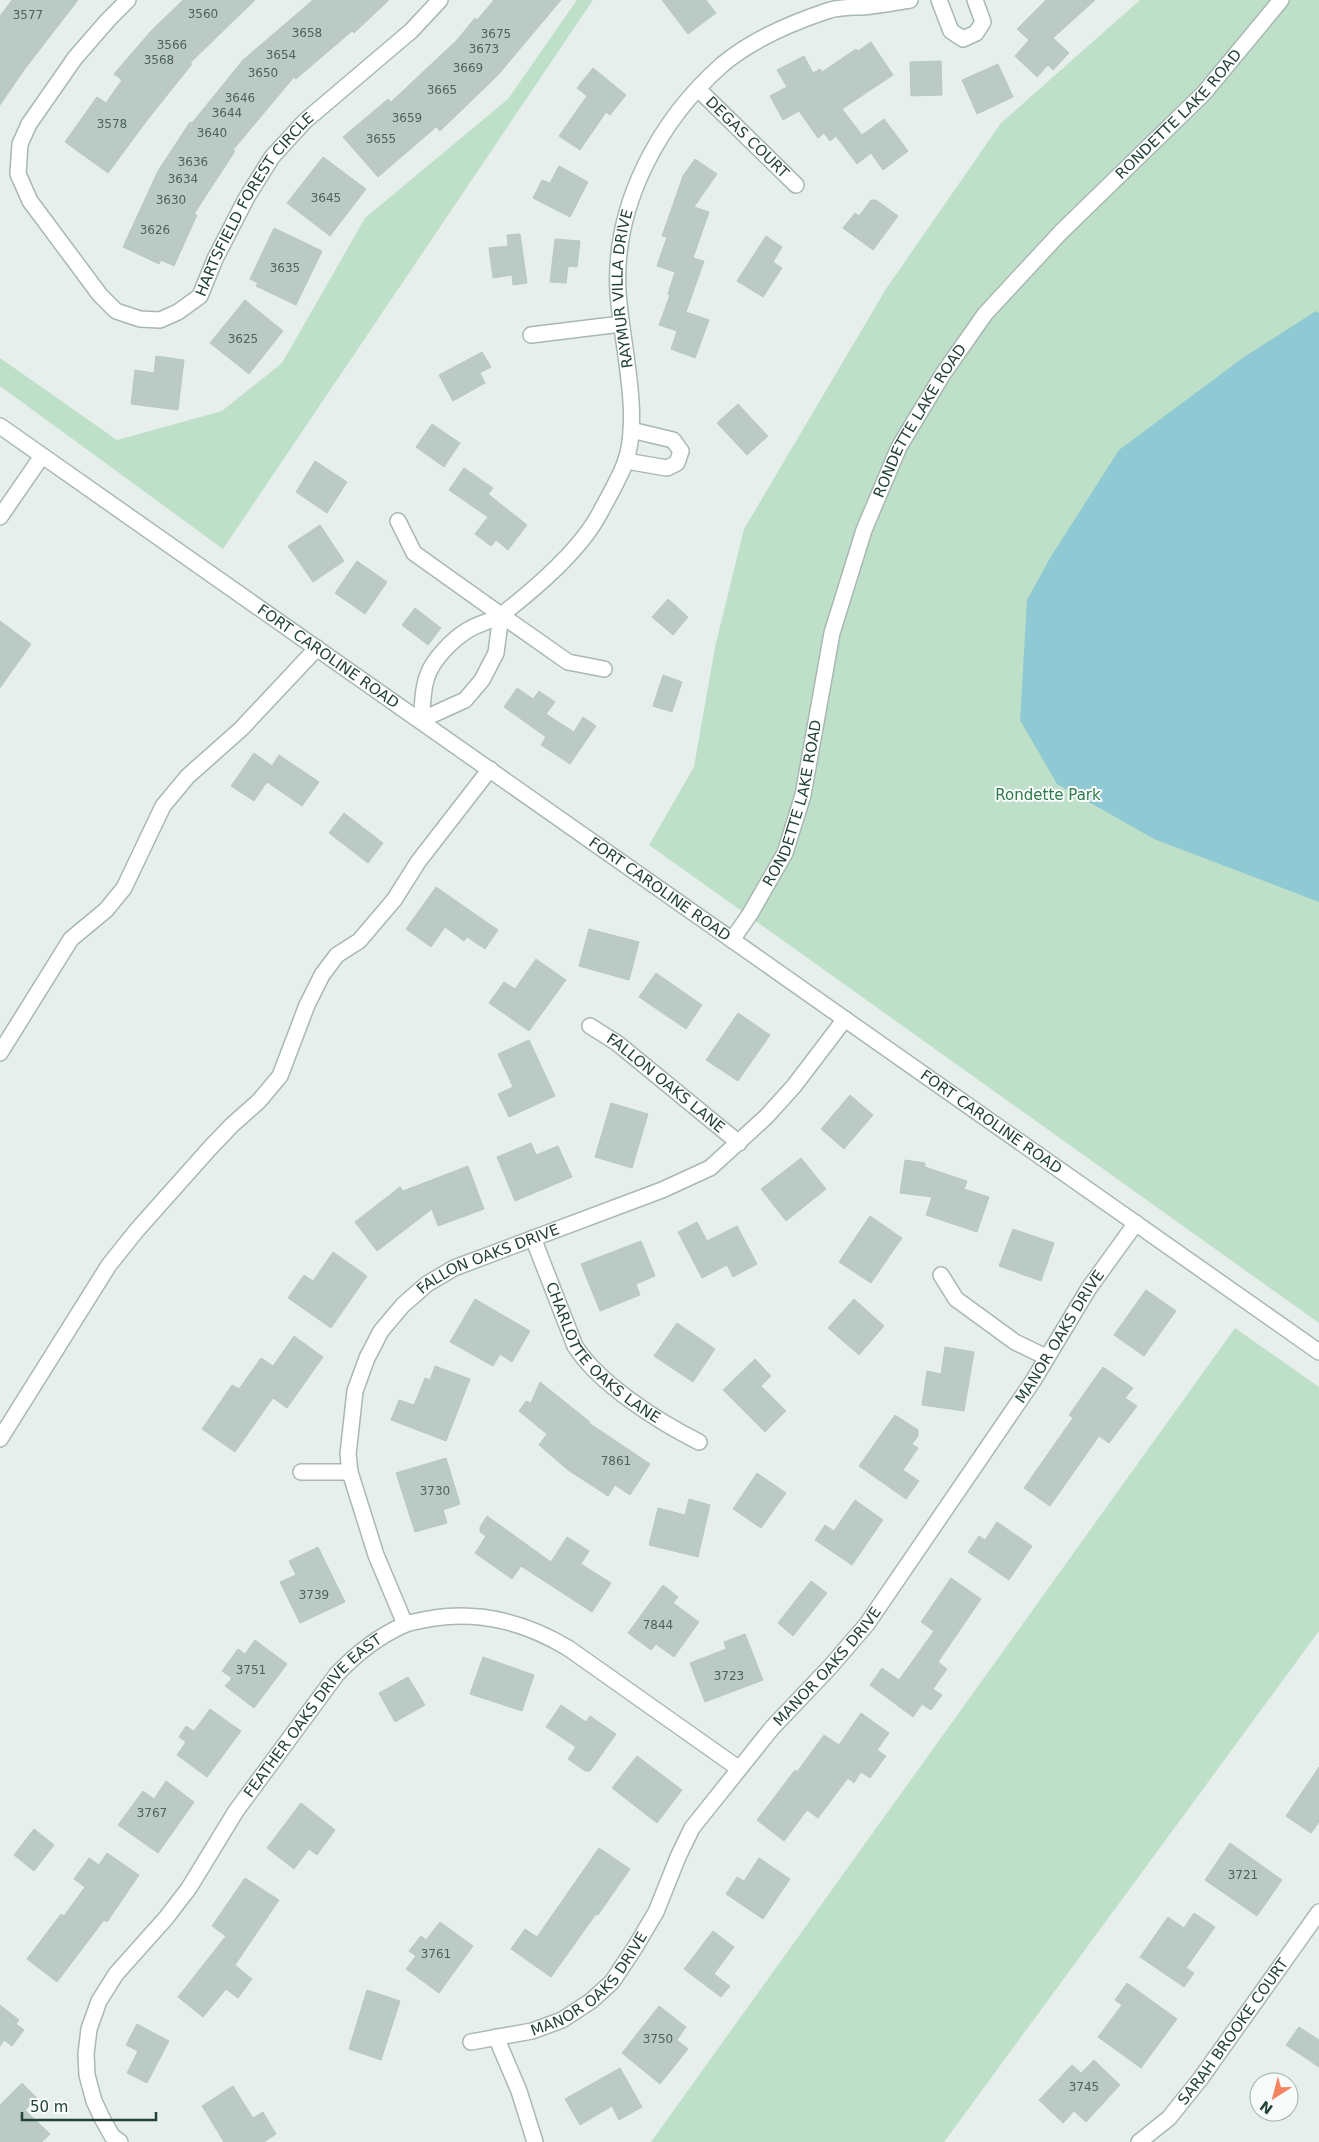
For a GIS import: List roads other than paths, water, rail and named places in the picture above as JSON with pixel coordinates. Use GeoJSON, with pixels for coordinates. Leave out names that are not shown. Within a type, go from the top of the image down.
{"type":"FeatureCollection","features":[{"type":"Feature","properties":{"kind":"street","name":"HARTSFIELD FOREST CIRCLE"},"geometry":{"type":"LineString","coordinates":[[128,0],[75,58],[29,124],[20,144],[18,174],[30,201],[100,295],[116,311],[140,320],[160,320],[178,312],[200,296],[215,259],[246,197],[272,157],[305,121],[411,32],[440,0]]}},
{"type":"Feature","properties":{"kind":"street","name":"RAYMUR VILLA DRIVE"},"geometry":{"type":"LineString","coordinates":[[420,720],[427,676],[446,647],[468,630],[501,615],[575,548],[600,514],[626,461],[631,430],[630,395],[618,289],[620,251],[628,212],[640,176],[655,146],[679,110],[724,64],[757,41],[830,5],[874,6],[910,0]]}},
{"type":"Feature","properties":{"kind":"street"},"geometry":{"type":"LineString","coordinates":[[939,0],[951,30],[962,39],[976,33],[983,22],[976,0]]}},
{"type":"Feature","properties":{"kind":"street","name":"RONDETTE LAKE ROAD"},"geometry":{"type":"LineString","coordinates":[[732,940],[750,914],[785,853],[803,795],[832,633],[864,530],[899,447],[943,374],[985,314],[1061,232],[1204,93],[1281,0]]}},
{"type":"Feature","properties":{"kind":"street","name":"DEGAS COURT"},"geometry":{"type":"LineString","coordinates":[[698,89],[796,185]]}},
{"type":"Feature","properties":{"kind":"street"},"geometry":{"type":"LineString","coordinates":[[531,335],[621,324]]}},
{"type":"Feature","properties":{"kind":"street","name":"FORT CAROLINE ROAD"},"geometry":{"type":"LineString","coordinates":[[0,426],[1319,1352]]}},
{"type":"Feature","properties":{"kind":"street"},"geometry":{"type":"LineString","coordinates":[[626,461],[667,468],[677,463],[681,451],[673,440],[631,430]]}},
{"type":"Feature","properties":{"kind":"street"},"geometry":{"type":"LineString","coordinates":[[0,517],[42,456]]}},
{"type":"Feature","properties":{"kind":"street"},"geometry":{"type":"LineString","coordinates":[[398,521],[414,553],[568,662],[604,669]]}},
{"type":"Feature","properties":{"kind":"street"},"geometry":{"type":"LineString","coordinates":[[420,720],[465,700],[482,680],[496,653],[501,615]]}},
{"type":"Feature","properties":{"kind":"street"},"geometry":{"type":"LineString","coordinates":[[0,1053],[71,939],[106,910],[124,888],[163,806],[188,776],[241,729],[317,648]]}},
{"type":"Feature","properties":{"kind":"street"},"geometry":{"type":"LineString","coordinates":[[0,1439],[109,1265],[210,1148],[259,1101],[280,1076],[307,1006],[322,975],[337,955],[359,940],[394,900],[418,862],[490,769]]}},
{"type":"Feature","properties":{"kind":"street","name":"FALLON OAKS DRIVE"},"geometry":{"type":"LineString","coordinates":[[405,1624],[376,1555],[350,1472],[348,1454],[355,1391],[367,1358],[381,1331],[403,1305],[427,1284],[454,1268],[686,1180],[710,1168],[739,1142],[794,1086],[845,1019]]}},
{"type":"Feature","properties":{"kind":"street","name":"FALLON OAKS LANE"},"geometry":{"type":"LineString","coordinates":[[590,1026],[617,1043],[739,1142]]}},
{"type":"Feature","properties":{"kind":"street","name":"MANOR OAKS DRIVE"},"geometry":{"type":"LineString","coordinates":[[471,2042],[532,2031],[562,2020],[591,2001],[612,1982],[656,1912],[692,1828],[738,1768],[772,1728],[830,1668],[866,1624],[1033,1381],[1089,1288],[1136,1222]]}},
{"type":"Feature","properties":{"kind":"street","name":"CHARLOTTE OAKS LANE"},"geometry":{"type":"LineString","coordinates":[[533,1238],[575,1346],[584,1360],[599,1376],[672,1428],[699,1442]]}},
{"type":"Feature","properties":{"kind":"street"},"geometry":{"type":"LineString","coordinates":[[941,1275],[956,1300],[1015,1342],[1046,1357]]}},
{"type":"Feature","properties":{"kind":"street"},"geometry":{"type":"LineString","coordinates":[[301,1472],[350,1472]]}},
{"type":"Feature","properties":{"kind":"street","name":"FEATHER OAKS DRIVE EAST"},"geometry":{"type":"LineString","coordinates":[[120,2142],[112,2136],[102,2118],[94,2101],[87,2075],[86,2054],[89,2029],[104,1989],[166,1918],[183,1895],[236,1811],[337,1674],[352,1658],[374,1642],[405,1624],[458,1615],[483,1616],[522,1625],[546,1635],[568,1648],[738,1768]]}},
{"type":"Feature","properties":{"kind":"street","name":"SARAH BROOKE COURT"},"geometry":{"type":"LineString","coordinates":[[1140,2142],[1169,2118],[1202,2078],[1319,1912]]}},
{"type":"Feature","properties":{"kind":"street"},"geometry":{"type":"LineString","coordinates":[[496,2038],[519,2091],[535,2142]]}},
{"type":"Feature","properties":{"kind":"water"},"geometry":{"type":"Polygon","coordinates":[[[1316,311],[1319,313],[1319,902],[1154,839],[1057,784],[1020,720],[1027,600],[1050,558],[1119,450],[1244,357],[1316,311]]]}},
{"type":"Feature","properties":{"kind":"park label","name":"Rondette Park"},"geometry":{"type":"Point","coordinates":[1048,795]}}]}
